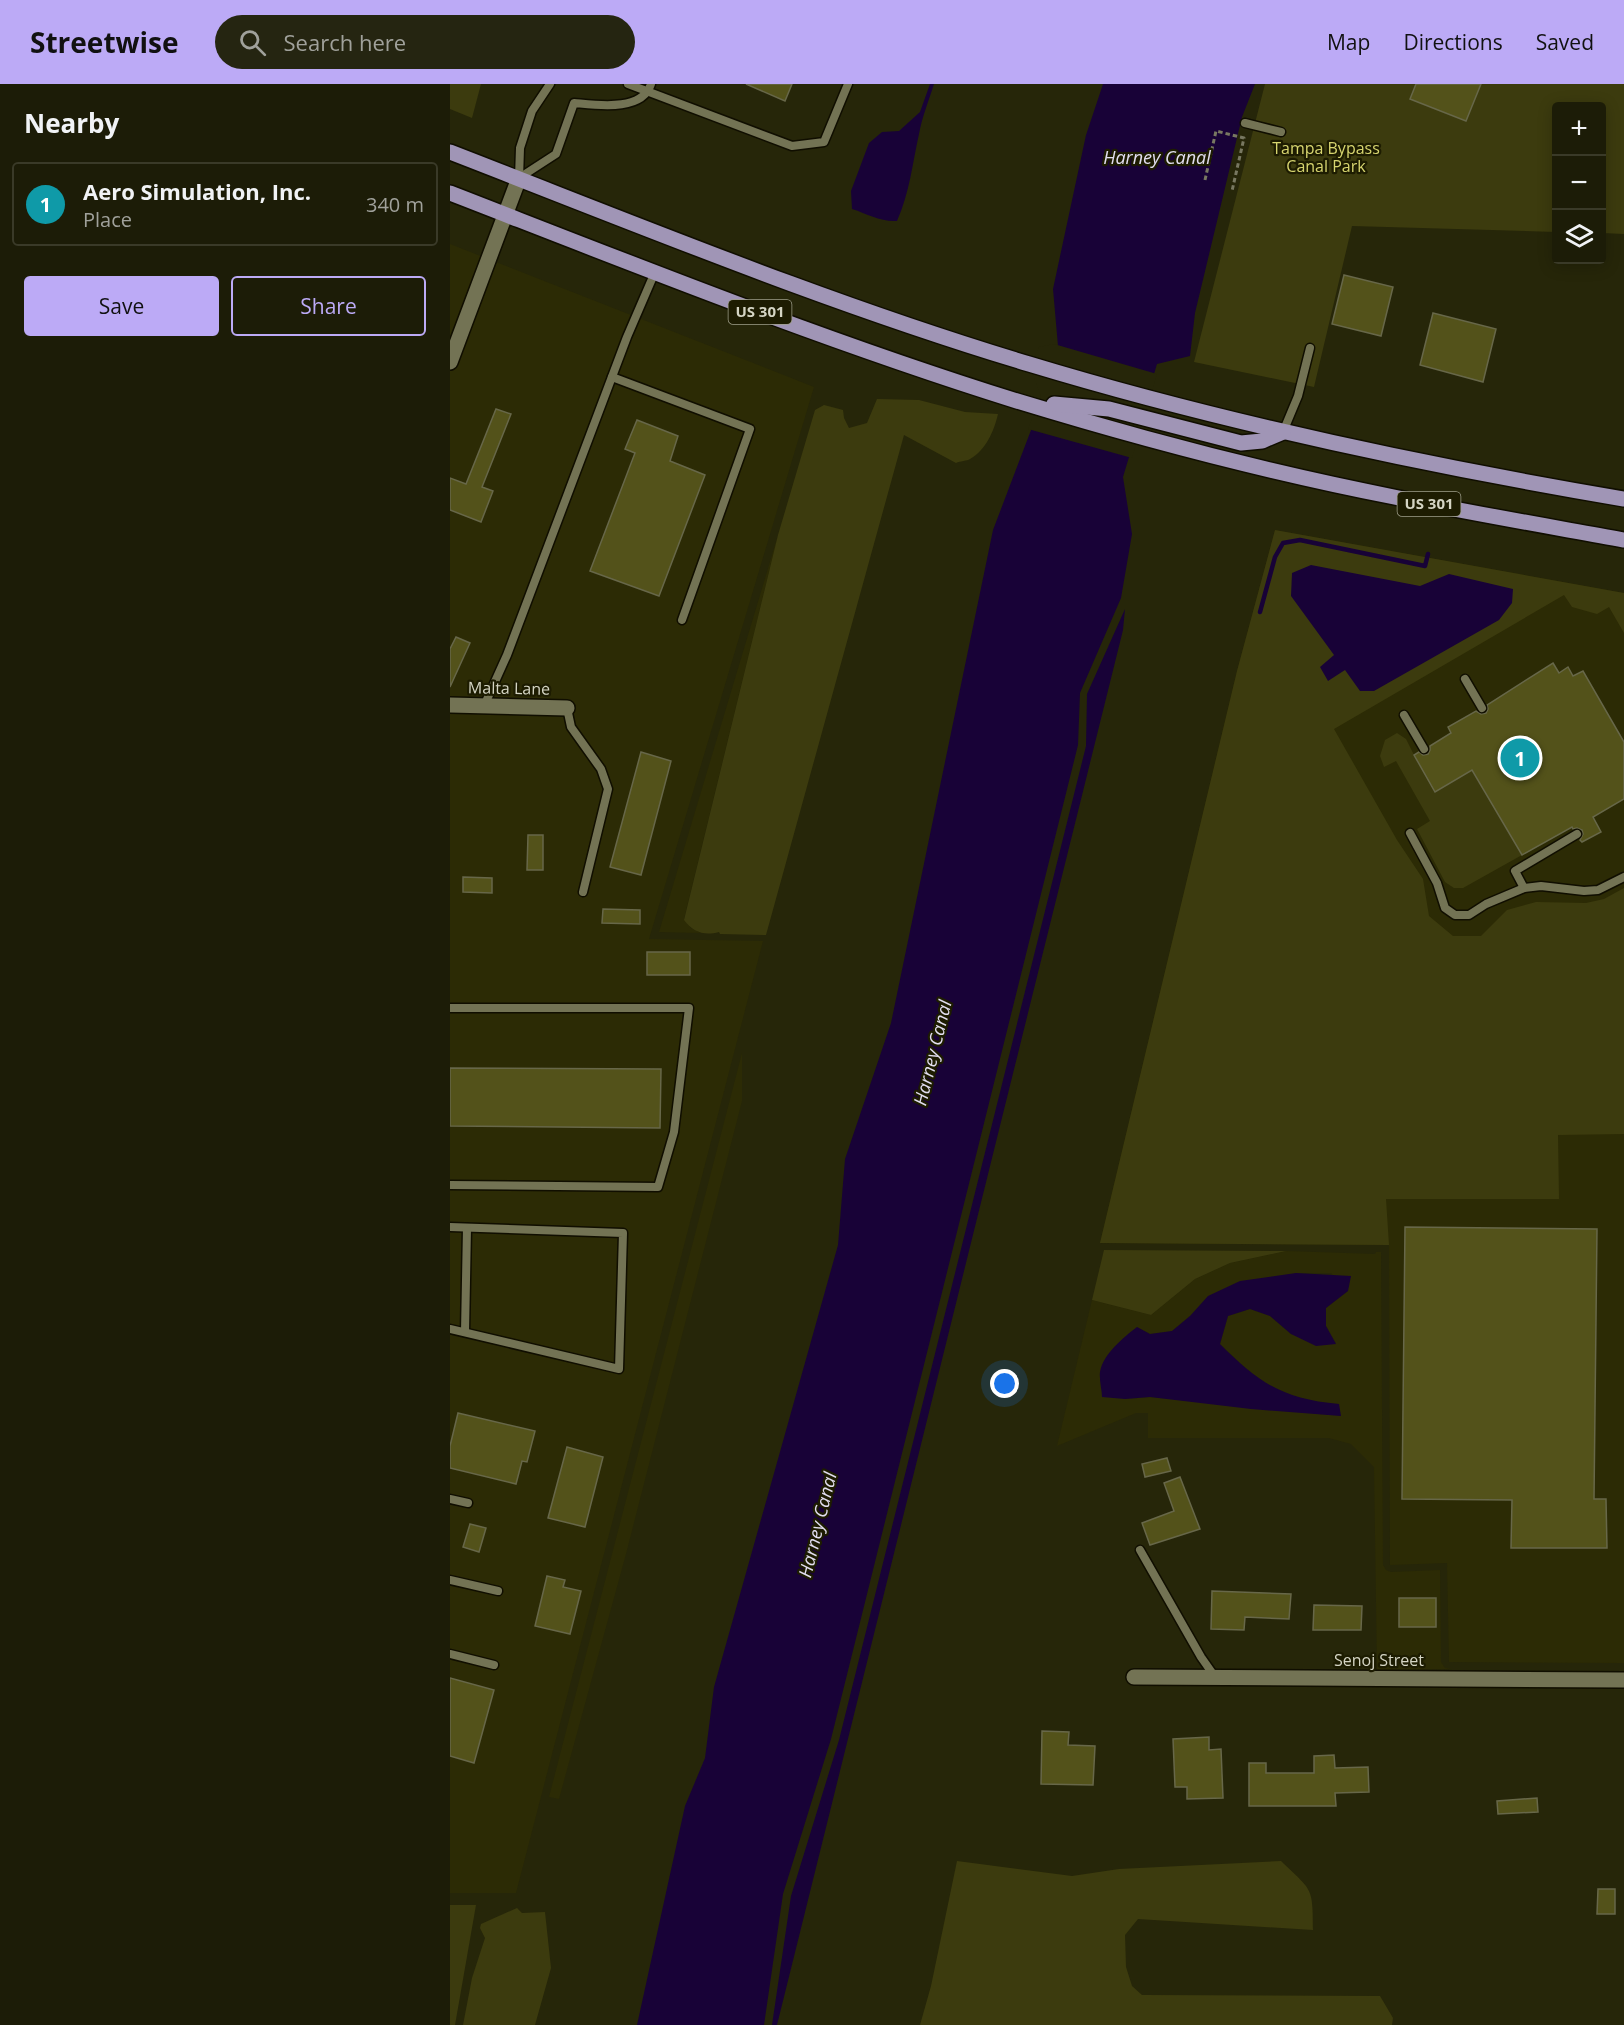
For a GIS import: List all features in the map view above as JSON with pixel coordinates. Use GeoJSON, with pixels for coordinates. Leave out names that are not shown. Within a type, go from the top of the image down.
{"type":"FeatureCollection","features":[{"type":"Feature","properties":{"kind":"main road","name":"US 301"},"geometry":{"type":"LineString","coordinates":[[450,152],[872,313],[1029,364],[1173,404],[1397,458],[1624,499]]}},
{"type":"Feature","properties":{"kind":"main road","name":"US 301"},"geometry":{"type":"LineString","coordinates":[[450,193],[798,326],[1018,401],[1161,442],[1392,497],[1624,540]]}},
{"type":"Feature","properties":{"kind":"main road"},"geometry":{"type":"LineString","coordinates":[[1018,401],[1109,409],[1241,443],[1262,441],[1283,432]]}},
{"type":"Feature","properties":{"kind":"street"},"geometry":{"type":"LineString","coordinates":[[450,362],[455,335],[506,215],[519,178]]}},
{"type":"Feature","properties":{"kind":"street","name":"Malta Lane"},"geometry":{"type":"LineString","coordinates":[[450,705],[567,708]]}},
{"type":"Feature","properties":{"kind":"street","name":"Senoj Street"},"geometry":{"type":"LineString","coordinates":[[1134,1677],[1624,1680]]}},
{"type":"Feature","properties":{"kind":"lane"},"geometry":{"type":"LineString","coordinates":[[519,178],[520,148],[532,111],[550,84]]}},
{"type":"Feature","properties":{"kind":"lane"},"geometry":{"type":"LineString","coordinates":[[628,84],[650,88],[792,146],[824,142],[848,84]]}},
{"type":"Feature","properties":{"kind":"lane"},"geometry":{"type":"LineString","coordinates":[[519,178],[556,154],[574,104],[616,106],[629,103],[650,88]]}},
{"type":"Feature","properties":{"kind":"lane"},"geometry":{"type":"LineString","coordinates":[[1245,123],[1281,132]]}},
{"type":"Feature","properties":{"kind":"lane"},"geometry":{"type":"LineString","coordinates":[[484,706],[507,655],[612,377],[655,272]]}},
{"type":"Feature","properties":{"kind":"lane"},"geometry":{"type":"LineString","coordinates":[[1283,432],[1298,396],[1310,348]]}},
{"type":"Feature","properties":{"kind":"lane"},"geometry":{"type":"LineString","coordinates":[[612,377],[750,429],[682,620]]}},
{"type":"Feature","properties":{"kind":"lane"},"geometry":{"type":"LineString","coordinates":[[1465,679],[1482,708]]}},
{"type":"Feature","properties":{"kind":"lane"},"geometry":{"type":"LineString","coordinates":[[567,708],[571,727],[602,769],[608,789],[583,892]]}},
{"type":"Feature","properties":{"kind":"lane"},"geometry":{"type":"LineString","coordinates":[[1404,715],[1424,749]]}},
{"type":"Feature","properties":{"kind":"lane"},"geometry":{"type":"LineString","coordinates":[[1410,833],[1437,883],[1445,908],[1455,915],[1469,915],[1486,904],[1524,888],[1541,886],[1584,891],[1598,890],[1624,877]]}},
{"type":"Feature","properties":{"kind":"lane"},"geometry":{"type":"LineString","coordinates":[[1524,888],[1515,871],[1576,834]]}},
{"type":"Feature","properties":{"kind":"lane"},"geometry":{"type":"LineString","coordinates":[[450,1008],[689,1008],[674,1132],[658,1187],[450,1185]]}},
{"type":"Feature","properties":{"kind":"lane"},"geometry":{"type":"LineString","coordinates":[[450,1227],[623,1233],[619,1369],[450,1329]]}},
{"type":"Feature","properties":{"kind":"lane"},"geometry":{"type":"LineString","coordinates":[[465,1332],[467,1228]]}},
{"type":"Feature","properties":{"kind":"lane"},"geometry":{"type":"LineString","coordinates":[[450,1499],[468,1503]]}},
{"type":"Feature","properties":{"kind":"lane"},"geometry":{"type":"LineString","coordinates":[[1140,1550],[1201,1657],[1215,1677]]}},
{"type":"Feature","properties":{"kind":"lane"},"geometry":{"type":"LineString","coordinates":[[450,1580],[498,1592]]}},
{"type":"Feature","properties":{"kind":"lane"},"geometry":{"type":"LineString","coordinates":[[450,1654],[494,1665]]}},
{"type":"Feature","properties":{"kind":"path"},"geometry":{"type":"LineString","coordinates":[[1205,180],[1216,131],[1244,138],[1232,191]]}},
{"type":"Feature","properties":{"kind":"shaded area"},"geometry":{"type":"Polygon","coordinates":[[[450,244],[814,387],[649,939],[763,941],[516,1893],[450,1893],[450,244]]]}},
{"type":"Feature","properties":{"kind":"shaded area"},"geometry":{"type":"Polygon","coordinates":[[[1275,530],[1624,593],[1624,1663],[1449,1662],[1447,1563],[1390,1565],[1389,1245],[1100,1243],[1237,671],[1275,530]]]}},
{"type":"Feature","properties":{"kind":"shaded area"},"geometry":{"type":"Polygon","coordinates":[[[778,535],[684,919],[691,928],[701,933],[659,932],[778,535]]]}},
{"type":"Feature","properties":{"kind":"shaded area"},"geometry":{"type":"Polygon","coordinates":[[[742,1053],[742,1101],[626,1554],[559,1799],[549,1797],[742,1053]]]}},
{"type":"Feature","properties":{"kind":"shaded area"},"geometry":{"type":"Polygon","coordinates":[[[1286,1251],[1375,1254],[1381,1252],[1383,1565],[1391,1572],[1440,1570],[1441,1662],[1445,1668],[1451,1669],[1377,1670],[1374,1467],[1351,1444],[1329,1438],[1148,1438],[1148,1413],[1136,1413],[1057,1446],[1092,1300],[1151,1315],[1195,1279],[1230,1263],[1286,1251]],[[1296,1273],[1190,1316],[1172,1331],[1150,1334],[1137,1327],[1125,1399],[1150,1397],[1341,1416],[1338,1404],[1314,1402],[1266,1384],[1220,1344],[1228,1316],[1250,1309],[1270,1316],[1291,1334],[1336,1343],[1326,1326],[1326,1308],[1348,1291],[1331,1273],[1296,1273]]]}},
{"type":"Feature","properties":{"kind":"green space"},"geometry":{"type":"Polygon","coordinates":[[[450,84],[481,84],[472,118],[450,109],[450,84]]]}},
{"type":"Feature","properties":{"kind":"green space","name":"Tampa Bypass Canal Park"},"geometry":{"type":"Polygon","coordinates":[[[1265,84],[1624,84],[1624,234],[1606,233],[1606,102],[1552,102],[1552,232],[1352,226],[1314,387],[1194,362],[1265,84]]]}},
{"type":"Feature","properties":{"kind":"green space"},"geometry":{"type":"Polygon","coordinates":[[[877,399],[919,400],[965,412],[998,414],[992,433],[981,451],[969,460],[956,463],[904,435],[766,935],[699,932],[691,928],[684,920],[778,535],[815,410],[824,405],[843,410],[849,428],[867,423],[877,399]]]}},
{"type":"Feature","properties":{"kind":"green space"},"geometry":{"type":"Polygon","coordinates":[[[1275,530],[1624,593],[1624,633],[1609,607],[1597,614],[1572,607],[1564,595],[1334,729],[1397,840],[1423,879],[1429,916],[1453,936],[1481,936],[1507,910],[1536,902],[1586,903],[1604,899],[1624,888],[1624,1134],[1558,1135],[1559,1199],[1386,1199],[1389,1245],[1100,1243],[1237,671],[1275,530]]]}},
{"type":"Feature","properties":{"kind":"green space"},"geometry":{"type":"Polygon","coordinates":[[[1397,733],[1406,739],[1414,755],[1472,770],[1522,855],[1463,888],[1454,888],[1445,882],[1417,829],[1430,821],[1396,761],[1384,767],[1380,756],[1385,740],[1397,733]]]}},
{"type":"Feature","properties":{"kind":"green space"},"geometry":{"type":"Polygon","coordinates":[[[1104,1250],[1286,1251],[1230,1263],[1195,1279],[1151,1315],[1092,1300],[1104,1250]]]}},
{"type":"Feature","properties":{"kind":"green space"},"geometry":{"type":"Polygon","coordinates":[[[957,1861],[1072,1876],[1119,1869],[1281,1861],[1309,1890],[1313,1930],[1138,1919],[1125,1935],[1126,1967],[1132,1986],[1142,1995],[1380,1996],[1393,2018],[1392,2025],[920,2025],[931,1986],[957,1861]]]}},
{"type":"Feature","properties":{"kind":"green space"},"geometry":{"type":"Polygon","coordinates":[[[450,1905],[476,1905],[455,2025],[450,2025],[450,1905]]]}},
{"type":"Feature","properties":{"kind":"green space"},"geometry":{"type":"Polygon","coordinates":[[[517,1908],[522,1913],[545,1912],[551,1968],[535,2025],[463,2025],[472,1978],[485,1938],[480,1928],[481,1924],[517,1908]]]}},
{"type":"Feature","properties":{"kind":"water"},"geometry":{"type":"Polygon","coordinates":[[[930,84],[934,84],[920,128],[908,188],[897,221],[880,219],[852,209],[851,191],[869,143],[882,132],[899,131],[920,112],[930,84]]]}},
{"type":"Feature","properties":{"kind":"water","name":"Harney Canal"},"geometry":{"type":"Polygon","coordinates":[[[1103,84],[1255,84],[1242,117],[1195,313],[1190,356],[1157,364],[1123,477],[1132,534],[1121,598],[1080,693],[1078,745],[831,1739],[783,1894],[764,2025],[637,2025],[685,1806],[705,1758],[714,1687],[838,1245],[845,1159],[891,1023],[993,530],[1044,396],[1058,346],[1053,289],[1086,135],[1103,84]]]}},
{"type":"Feature","properties":{"kind":"water"},"geometry":{"type":"Polygon","coordinates":[[[1311,565],[1420,586],[1449,574],[1513,589],[1512,603],[1499,620],[1374,691],[1360,691],[1345,670],[1328,681],[1320,667],[1334,655],[1291,596],[1292,573],[1311,565]]]}},
{"type":"Feature","properties":{"kind":"water"},"geometry":{"type":"Polygon","coordinates":[[[1125,609],[1123,630],[777,2025],[772,2025],[791,1896],[839,1740],[1086,746],[1087,694],[1125,609]]]}},
{"type":"Feature","properties":{"kind":"water"},"geometry":{"type":"Polygon","coordinates":[[[1296,1273],[1351,1276],[1348,1291],[1326,1308],[1326,1326],[1336,1344],[1316,1346],[1291,1334],[1270,1316],[1250,1309],[1228,1316],[1220,1344],[1247,1369],[1273,1387],[1302,1398],[1339,1404],[1341,1416],[1251,1409],[1150,1397],[1125,1399],[1102,1397],[1100,1372],[1105,1359],[1115,1346],[1137,1327],[1150,1334],[1172,1331],[1208,1296],[1240,1281],[1296,1273]]]}},
{"type":"Feature","properties":{"kind":"pier"},"geometry":{"type":"Polygon","coordinates":[[[1054,344],[1157,374],[1132,458],[1028,429],[1041,396],[1030,367],[1039,347],[1054,344]]]}},
{"type":"Feature","properties":{"kind":"building"},"geometry":{"type":"Polygon","coordinates":[[[746,84],[792,84],[785,101],[746,84]]]}},
{"type":"Feature","properties":{"kind":"building"},"geometry":{"type":"Polygon","coordinates":[[[1416,84],[1481,84],[1466,121],[1410,99],[1416,84]]]}},
{"type":"Feature","properties":{"kind":"building"},"geometry":{"type":"Polygon","coordinates":[[[1344,275],[1393,287],[1381,336],[1332,324],[1344,275]]]}},
{"type":"Feature","properties":{"kind":"building"},"geometry":{"type":"Polygon","coordinates":[[[1433,313],[1496,329],[1483,382],[1420,365],[1433,313]]]}},
{"type":"Feature","properties":{"kind":"building"},"geometry":{"type":"Polygon","coordinates":[[[496,409],[511,414],[482,487],[493,491],[481,522],[450,510],[450,478],[466,484],[496,409]]]}},
{"type":"Feature","properties":{"kind":"building"},"geometry":{"type":"Polygon","coordinates":[[[637,420],[678,436],[670,461],[705,475],[659,596],[590,571],[635,453],[625,449],[637,420]]]}},
{"type":"Feature","properties":{"kind":"building"},"geometry":{"type":"Polygon","coordinates":[[[456,637],[470,643],[450,687],[450,649],[456,637]]]}},
{"type":"Feature","properties":{"kind":"building"},"geometry":{"type":"Polygon","coordinates":[[[1553,663],[1559,673],[1568,667],[1573,676],[1583,671],[1624,742],[1624,799],[1593,817],[1601,832],[1582,842],[1580,840],[1582,830],[1572,827],[1522,855],[1472,770],[1435,792],[1414,755],[1419,752],[1423,755],[1428,754],[1430,746],[1451,733],[1448,727],[1476,711],[1481,714],[1486,713],[1487,705],[1553,663]]]}},
{"type":"Feature","properties":{"kind":"building"},"geometry":{"type":"Polygon","coordinates":[[[641,752],[671,761],[641,875],[610,867],[641,752]]]}},
{"type":"Feature","properties":{"kind":"building"},"geometry":{"type":"Polygon","coordinates":[[[528,835],[543,835],[543,870],[527,870],[528,835]]]}},
{"type":"Feature","properties":{"kind":"building"},"geometry":{"type":"Polygon","coordinates":[[[463,877],[492,878],[492,893],[463,892],[463,877]]]}},
{"type":"Feature","properties":{"kind":"building"},"geometry":{"type":"Polygon","coordinates":[[[603,909],[640,910],[640,924],[602,923],[603,909]]]}},
{"type":"Feature","properties":{"kind":"building"},"geometry":{"type":"Polygon","coordinates":[[[647,952],[690,952],[690,975],[647,975],[647,952]]]}},
{"type":"Feature","properties":{"kind":"building"},"geometry":{"type":"Polygon","coordinates":[[[450,1068],[661,1069],[660,1128],[450,1126],[450,1068]]]}},
{"type":"Feature","properties":{"kind":"building"},"geometry":{"type":"Polygon","coordinates":[[[1405,1227],[1597,1229],[1594,1499],[1606,1499],[1607,1548],[1511,1548],[1512,1500],[1402,1499],[1405,1227]]]}},
{"type":"Feature","properties":{"kind":"building"},"geometry":{"type":"Polygon","coordinates":[[[458,1413],[535,1431],[527,1462],[522,1461],[516,1484],[450,1468],[450,1446],[458,1413]]]}},
{"type":"Feature","properties":{"kind":"building"},"geometry":{"type":"Polygon","coordinates":[[[567,1447],[603,1457],[585,1527],[548,1518],[567,1447]]]}},
{"type":"Feature","properties":{"kind":"building"},"geometry":{"type":"Polygon","coordinates":[[[1167,1458],[1171,1471],[1145,1477],[1142,1464],[1167,1458]]]}},
{"type":"Feature","properties":{"kind":"building"},"geometry":{"type":"Polygon","coordinates":[[[1180,1477],[1200,1529],[1150,1545],[1142,1523],[1174,1511],[1164,1483],[1180,1477]]]}},
{"type":"Feature","properties":{"kind":"building"},"geometry":{"type":"Polygon","coordinates":[[[470,1524],[486,1528],[479,1552],[463,1547],[470,1524]]]}},
{"type":"Feature","properties":{"kind":"building"},"geometry":{"type":"Polygon","coordinates":[[[547,1576],[565,1580],[563,1587],[581,1591],[570,1634],[535,1626],[547,1576]]]}},
{"type":"Feature","properties":{"kind":"building"},"geometry":{"type":"Polygon","coordinates":[[[1212,1591],[1291,1594],[1289,1619],[1245,1617],[1244,1630],[1211,1629],[1212,1591]]]}},
{"type":"Feature","properties":{"kind":"building"},"geometry":{"type":"Polygon","coordinates":[[[1399,1598],[1436,1598],[1436,1627],[1399,1627],[1399,1598]]]}},
{"type":"Feature","properties":{"kind":"building"},"geometry":{"type":"Polygon","coordinates":[[[1314,1605],[1362,1606],[1361,1630],[1313,1630],[1314,1605]]]}},
{"type":"Feature","properties":{"kind":"building"},"geometry":{"type":"Polygon","coordinates":[[[450,1678],[494,1690],[474,1763],[450,1756],[450,1678]]]}},
{"type":"Feature","properties":{"kind":"building"},"geometry":{"type":"Polygon","coordinates":[[[1042,1731],[1069,1732],[1068,1745],[1095,1746],[1093,1785],[1041,1784],[1042,1731]]]}},
{"type":"Feature","properties":{"kind":"building"},"geometry":{"type":"Polygon","coordinates":[[[1209,1737],[1209,1750],[1221,1749],[1223,1798],[1187,1799],[1187,1787],[1175,1787],[1173,1739],[1209,1737]]]}},
{"type":"Feature","properties":{"kind":"building"},"geometry":{"type":"Polygon","coordinates":[[[1334,1755],[1335,1768],[1368,1767],[1369,1792],[1335,1793],[1336,1806],[1249,1806],[1249,1763],[1266,1763],[1266,1773],[1314,1773],[1314,1756],[1334,1755]]]}},
{"type":"Feature","properties":{"kind":"building"},"geometry":{"type":"Polygon","coordinates":[[[1537,1798],[1538,1812],[1498,1814],[1497,1801],[1537,1798]]]}},
{"type":"Feature","properties":{"kind":"building"},"geometry":{"type":"Polygon","coordinates":[[[1598,1889],[1615,1889],[1615,1914],[1597,1914],[1598,1889]]]}},
{"type":"Feature","properties":{"kind":"waterway"},"geometry":{"type":"LineString","coordinates":[[1260,612],[1275,557],[1283,543],[1300,540],[1425,566],[1428,554]]}},
{"type":"Feature","properties":{"kind":"place","name":"Aero Simulation, Inc."},"geometry":{"type":"Point","coordinates":[1520,758]}}]}
